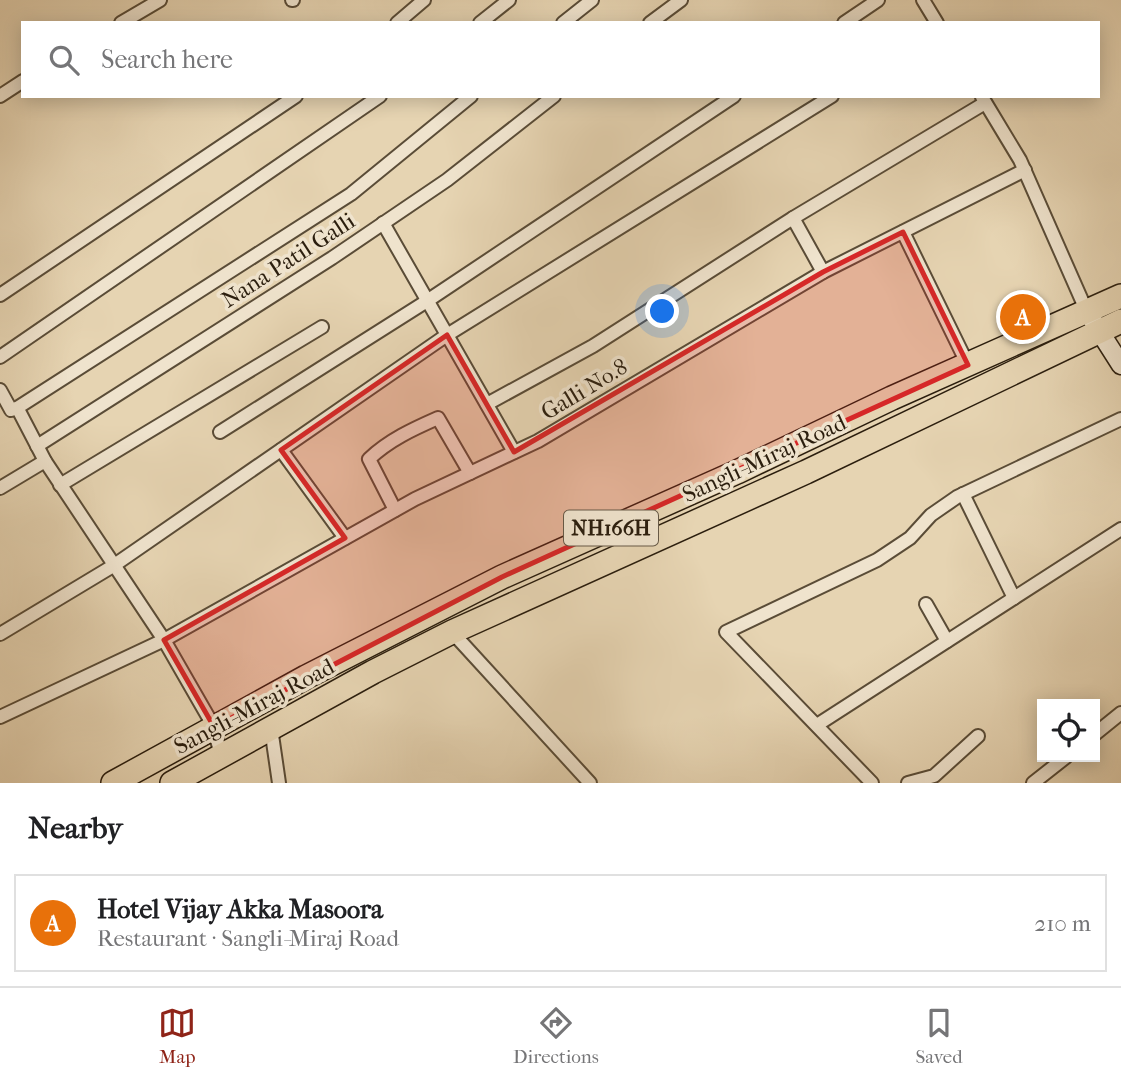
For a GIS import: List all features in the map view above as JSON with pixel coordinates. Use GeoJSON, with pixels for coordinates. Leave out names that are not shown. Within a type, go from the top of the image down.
{"type":"FeatureCollection","features":[{"type":"Feature","properties":{"kind":"highway","name":"Sangli-Miraj Road"},"geometry":{"type":"LineString","coordinates":[[113,783],[306,677],[502,577],[1121,296]]}},
{"type":"Feature","properties":{"kind":"highway","name":"Sangli-Miraj Road"},"geometry":{"type":"LineString","coordinates":[[172,783],[373,672],[452,632],[806,472],[1121,321]]}},
{"type":"Feature","properties":{"kind":"street"},"geometry":{"type":"LineString","coordinates":[[124,21],[160,0]]}},
{"type":"Feature","properties":{"kind":"street"},"geometry":{"type":"LineString","coordinates":[[399,21],[424,0]]}},
{"type":"Feature","properties":{"kind":"street"},"geometry":{"type":"LineString","coordinates":[[483,21],[509,0]]}},
{"type":"Feature","properties":{"kind":"street"},"geometry":{"type":"LineString","coordinates":[[566,21],[592,0]]}},
{"type":"Feature","properties":{"kind":"street"},"geometry":{"type":"LineString","coordinates":[[653,21],[681,0]]}},
{"type":"Feature","properties":{"kind":"street"},"geometry":{"type":"LineString","coordinates":[[847,21],[878,0]]}},
{"type":"Feature","properties":{"kind":"street"},"geometry":{"type":"LineString","coordinates":[[923,0],[936,21]]}},
{"type":"Feature","properties":{"kind":"street"},"geometry":{"type":"LineString","coordinates":[[0,96],[21,82]]}},
{"type":"Feature","properties":{"kind":"street"},"geometry":{"type":"LineString","coordinates":[[0,295],[293,98]]}},
{"type":"Feature","properties":{"kind":"street"},"geometry":{"type":"LineString","coordinates":[[0,357],[377,98]]}},
{"type":"Feature","properties":{"kind":"street"},"geometry":{"type":"LineString","coordinates":[[9,411],[351,194],[469,98]]}},
{"type":"Feature","properties":{"kind":"street","name":"Nana Patil Galli"},"geometry":{"type":"LineString","coordinates":[[37,446],[447,180],[551,98]]}},
{"type":"Feature","properties":{"kind":"street"},"geometry":{"type":"LineString","coordinates":[[220,432],[427,301],[731,98]]}},
{"type":"Feature","properties":{"kind":"street"},"geometry":{"type":"LineString","coordinates":[[0,634],[113,566],[447,335],[829,98]]}},
{"type":"Feature","properties":{"kind":"street"},"geometry":{"type":"LineString","coordinates":[[486,404],[593,345],[984,99],[1025,170],[1087,312],[1121,365]]}},
{"type":"Feature","properties":{"kind":"street","name":"Galli No.8"},"geometry":{"type":"LineString","coordinates":[[0,717],[163,640],[395,510],[538,441],[823,272],[1025,170]]}},
{"type":"Feature","properties":{"kind":"street"},"geometry":{"type":"LineString","coordinates":[[793,218],[823,272]]}},
{"type":"Feature","properties":{"kind":"street"},"geometry":{"type":"LineString","coordinates":[[383,223],[514,452]]}},
{"type":"Feature","properties":{"kind":"street"},"geometry":{"type":"LineString","coordinates":[[903,232],[968,365]]}},
{"type":"Feature","properties":{"kind":"street"},"geometry":{"type":"LineString","coordinates":[[60,485],[322,327]]}},
{"type":"Feature","properties":{"kind":"street"},"geometry":{"type":"LineString","coordinates":[[0,390],[9,411],[37,446],[163,640],[214,727],[221,756]]}},
{"type":"Feature","properties":{"kind":"street"},"geometry":{"type":"LineString","coordinates":[[395,510],[369,459],[382,447],[415,429],[438,418],[470,474]]}},
{"type":"Feature","properties":{"kind":"street"},"geometry":{"type":"LineString","coordinates":[[872,783],[726,632],[877,560],[910,538],[931,515],[963,494],[1121,419]]}},
{"type":"Feature","properties":{"kind":"street"},"geometry":{"type":"LineString","coordinates":[[281,450],[345,538]]}},
{"type":"Feature","properties":{"kind":"street"},"geometry":{"type":"LineString","coordinates":[[0,488],[45,461]]}},
{"type":"Feature","properties":{"kind":"street"},"geometry":{"type":"LineString","coordinates":[[963,494],[1014,598]]}},
{"type":"Feature","properties":{"kind":"street"},"geometry":{"type":"LineString","coordinates":[[817,725],[1121,529]]}},
{"type":"Feature","properties":{"kind":"street"},"geometry":{"type":"LineString","coordinates":[[926,604],[947,641]]}},
{"type":"Feature","properties":{"kind":"street"},"geometry":{"type":"LineString","coordinates":[[452,632],[590,783]]}},
{"type":"Feature","properties":{"kind":"street"},"geometry":{"type":"LineString","coordinates":[[1100,730],[1121,713]]}},
{"type":"Feature","properties":{"kind":"street"},"geometry":{"type":"LineString","coordinates":[[271,728],[279,783]]}},
{"type":"Feature","properties":{"kind":"street"},"geometry":{"type":"LineString","coordinates":[[908,783],[934,776],[978,736]]}},
{"type":"Feature","properties":{"kind":"street"},"geometry":{"type":"LineString","coordinates":[[1033,783],[1060,762]]}},
{"type":"Feature","properties":{"kind":"highlighted area"},"geometry":{"type":"Polygon","coordinates":[[[903,232],[968,365],[502,577],[214,727],[164,640],[345,538],[281,450],[447,335],[514,452],[823,272],[903,232]]]}},
{"type":"Feature","properties":{"kind":"place","name":"Hotel Vijay Akka Masoora"},"geometry":{"type":"Point","coordinates":[1023,317]}}]}
